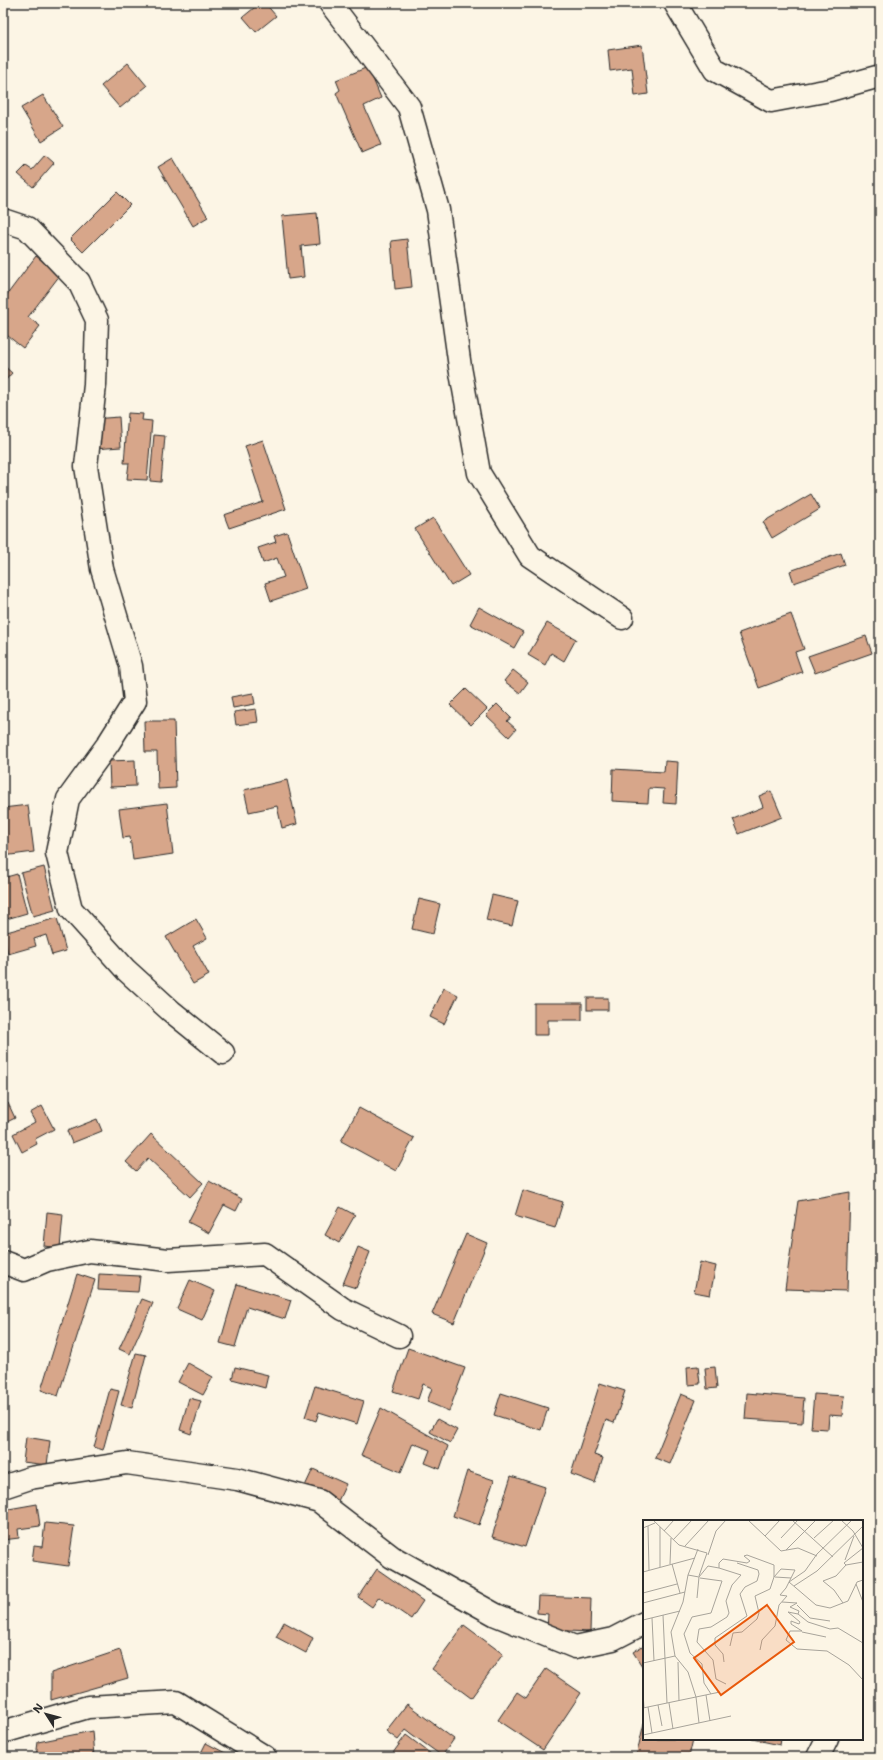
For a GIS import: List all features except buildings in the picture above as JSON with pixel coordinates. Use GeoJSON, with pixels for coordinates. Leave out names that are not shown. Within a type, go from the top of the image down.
{"type":"FeatureCollection","features":[{"type":"Feature","properties":{"kind":"street"},"geometry":{"type":"LineString","coordinates":[[330,3],[409,107],[438,210],[460,367],[479,472],[530,556],[622,618]]}},
{"type":"Feature","properties":{"kind":"street"},"geometry":{"type":"LineString","coordinates":[[675,3],[715,70],[771,101],[830,90],[880,76]]}},
{"type":"Feature","properties":{"kind":"street"},"geometry":{"type":"LineString","coordinates":[[3,220],[27,228],[79,282],[97,320],[95,385],[86,466],[102,569],[131,666],[135,701],[108,744],[68,799],[57,853],[71,909],[126,970],[171,1011],[223,1053]]}},
{"type":"Feature","properties":{"kind":"street"},"geometry":{"type":"LineString","coordinates":[[3,1262],[24,1270],[47,1260],[90,1251],[168,1260],[265,1254],[344,1309],[399,1336]]}},
{"type":"Feature","properties":{"kind":"street"},"geometry":{"type":"LineString","coordinates":[[3,1487],[30,1478],[127,1463],[237,1479],[319,1500],[392,1557],[496,1615],[575,1647],[613,1639],[643,1624]]}},
{"type":"Feature","properties":{"kind":"street"},"geometry":{"type":"LineString","coordinates":[[3,1732],[88,1707],[176,1702],[265,1757]]}},
{"type":"Feature","properties":{"kind":"street"},"geometry":{"type":"LineString","coordinates":[[818,1757],[826,1740]]}}]}
